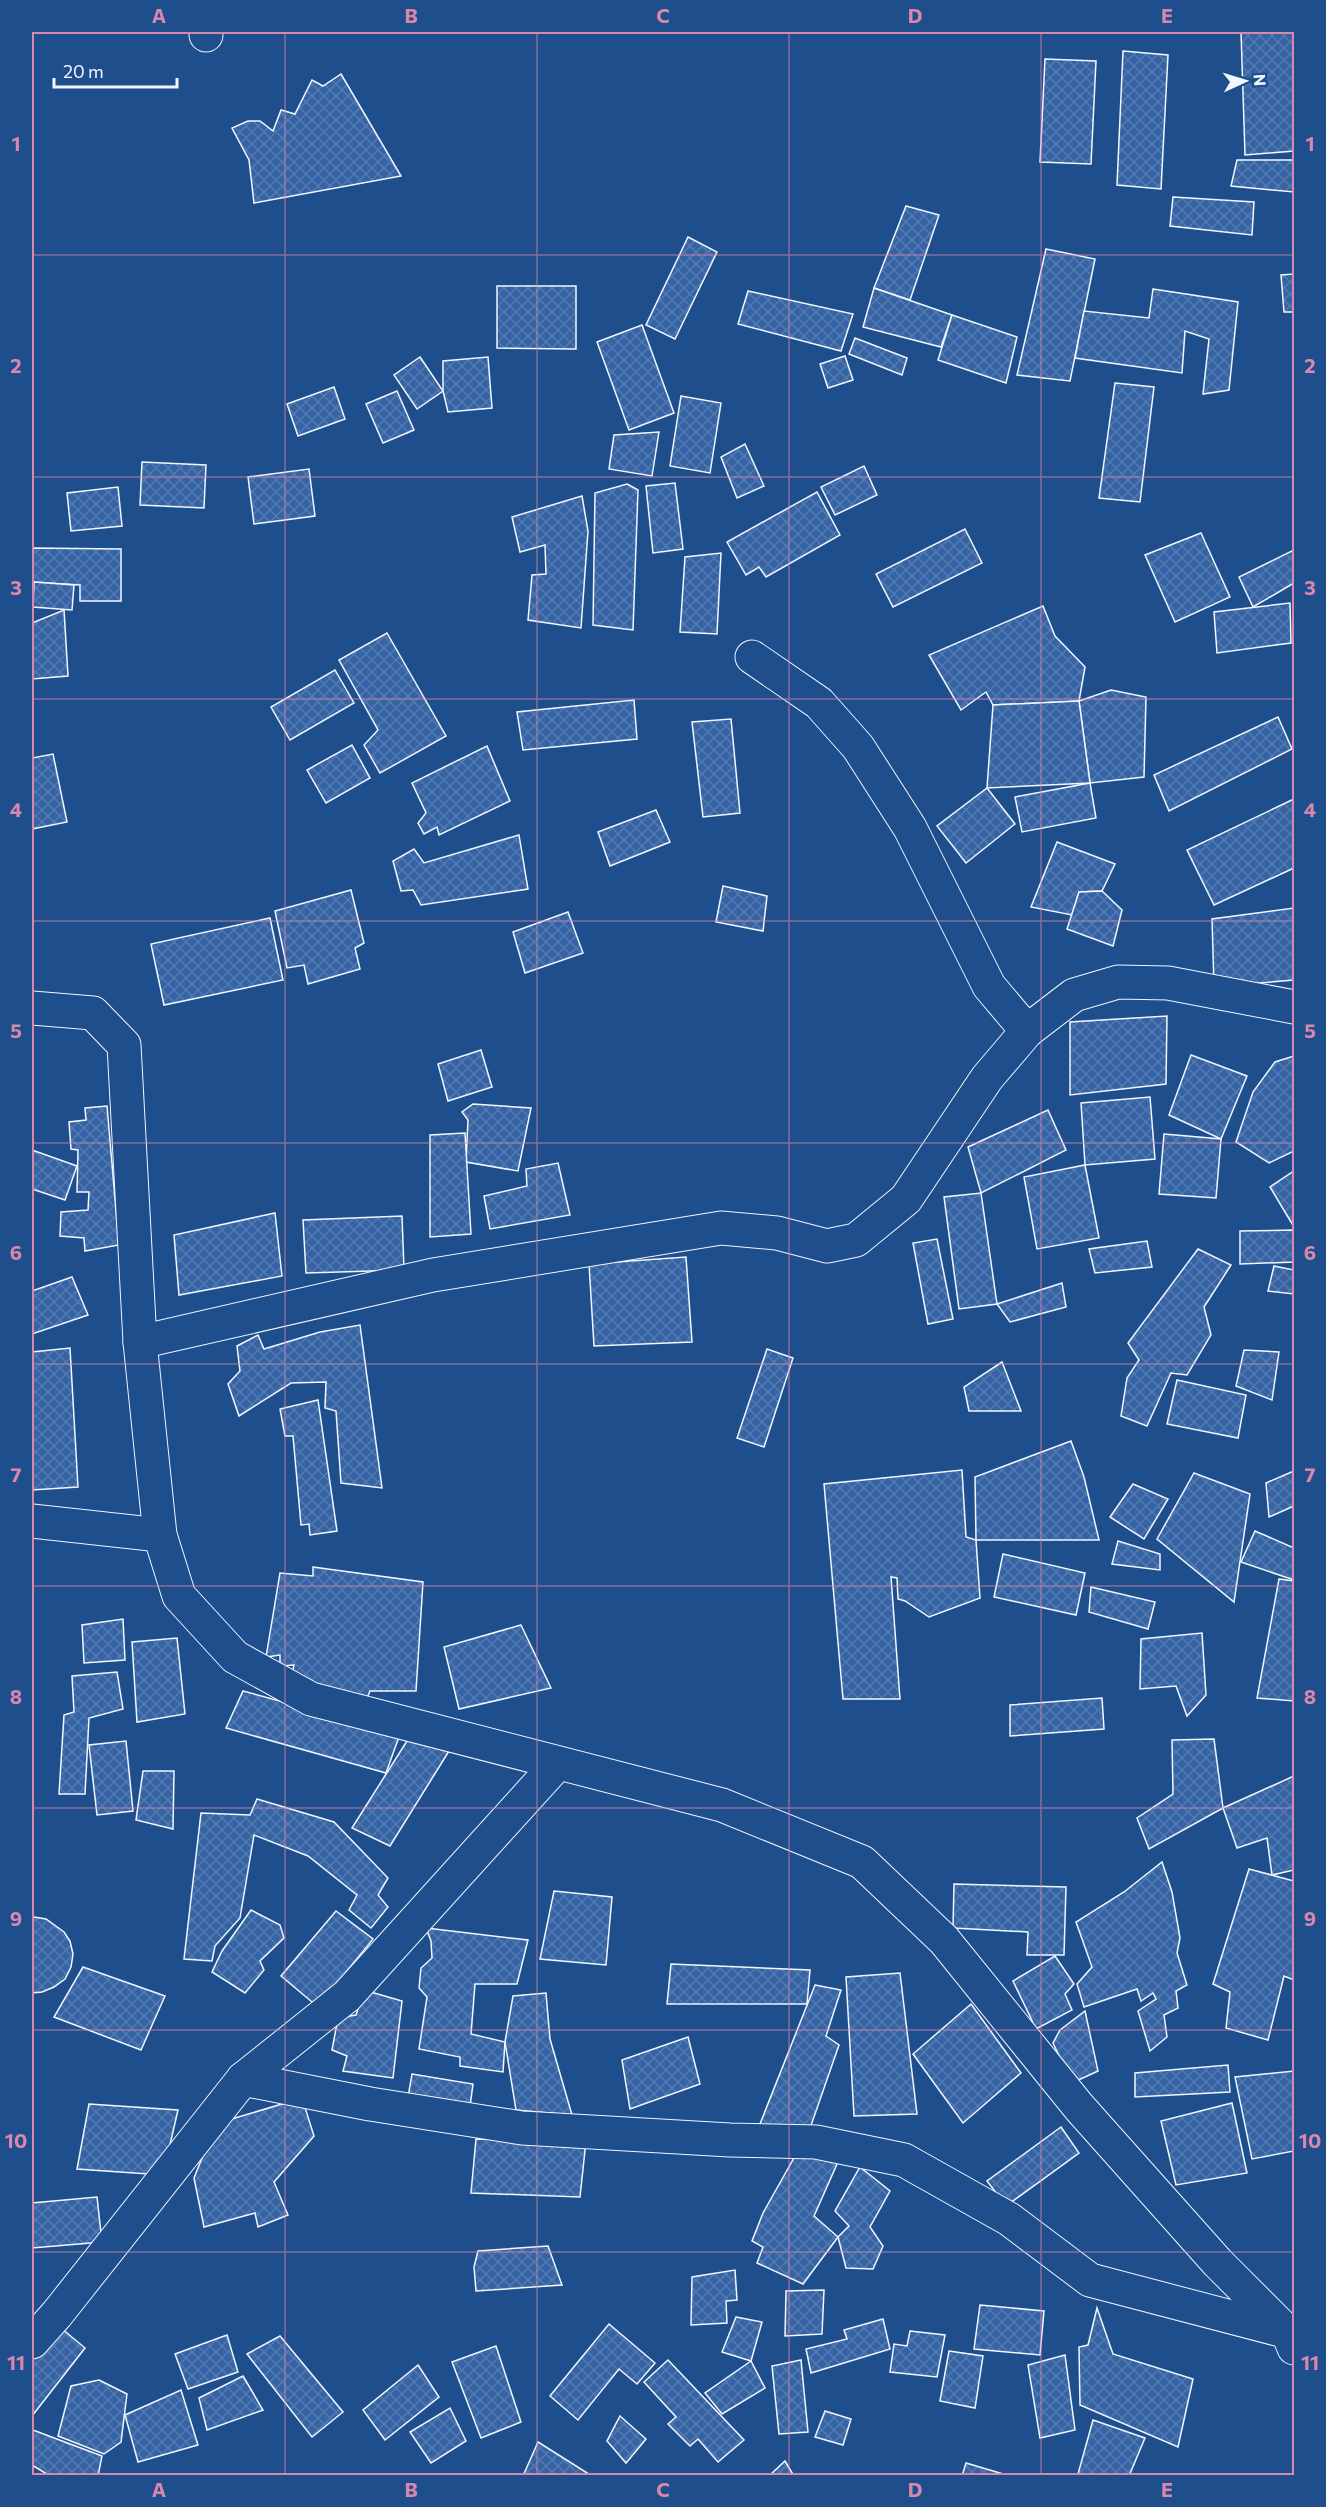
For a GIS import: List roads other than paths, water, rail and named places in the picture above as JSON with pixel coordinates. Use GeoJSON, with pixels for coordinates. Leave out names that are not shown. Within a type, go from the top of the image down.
{"type":"FeatureCollection","features":[{"type":"Feature","properties":{"kind":"street"},"geometry":{"type":"LineString","coordinates":[[752,657],[819,703],[858,747],[910,828],[989,986],[1027,1031]]}},
{"type":"Feature","properties":{"kind":"street"},"geometry":{"type":"LineString","coordinates":[[140,1341],[432,1275],[721,1228],[777,1233],[827,1246],[856,1240],[906,1199],[987,1078],[1027,1031],[1074,995],[1118,982],[1168,983],[1294,1007]]}},
{"type":"Feature","properties":{"kind":"street"},"geometry":{"type":"LineString","coordinates":[[32,1008],[93,1013],[124,1045],[140,1341],[160,1535],[179,1596],[235,1657],[311,1699],[722,1805],[862,1862],[944,1940],[1079,2107],[1291,2340]]}},
{"type":"Feature","properties":{"kind":"street"},"geometry":{"type":"LineString","coordinates":[[32,1521],[160,1535]]}},
{"type":"Feature","properties":{"kind":"street"},"geometry":{"type":"LineString","coordinates":[[32,2342],[57,2314],[243,2079],[347,1996],[558,1763]]}},
{"type":"Feature","properties":{"kind":"street"},"geometry":{"type":"LineString","coordinates":[[243,2079],[370,2104],[522,2128],[730,2140],[816,2142],[904,2160],[1009,2219],[1090,2280],[1291,2340]]}}]}
